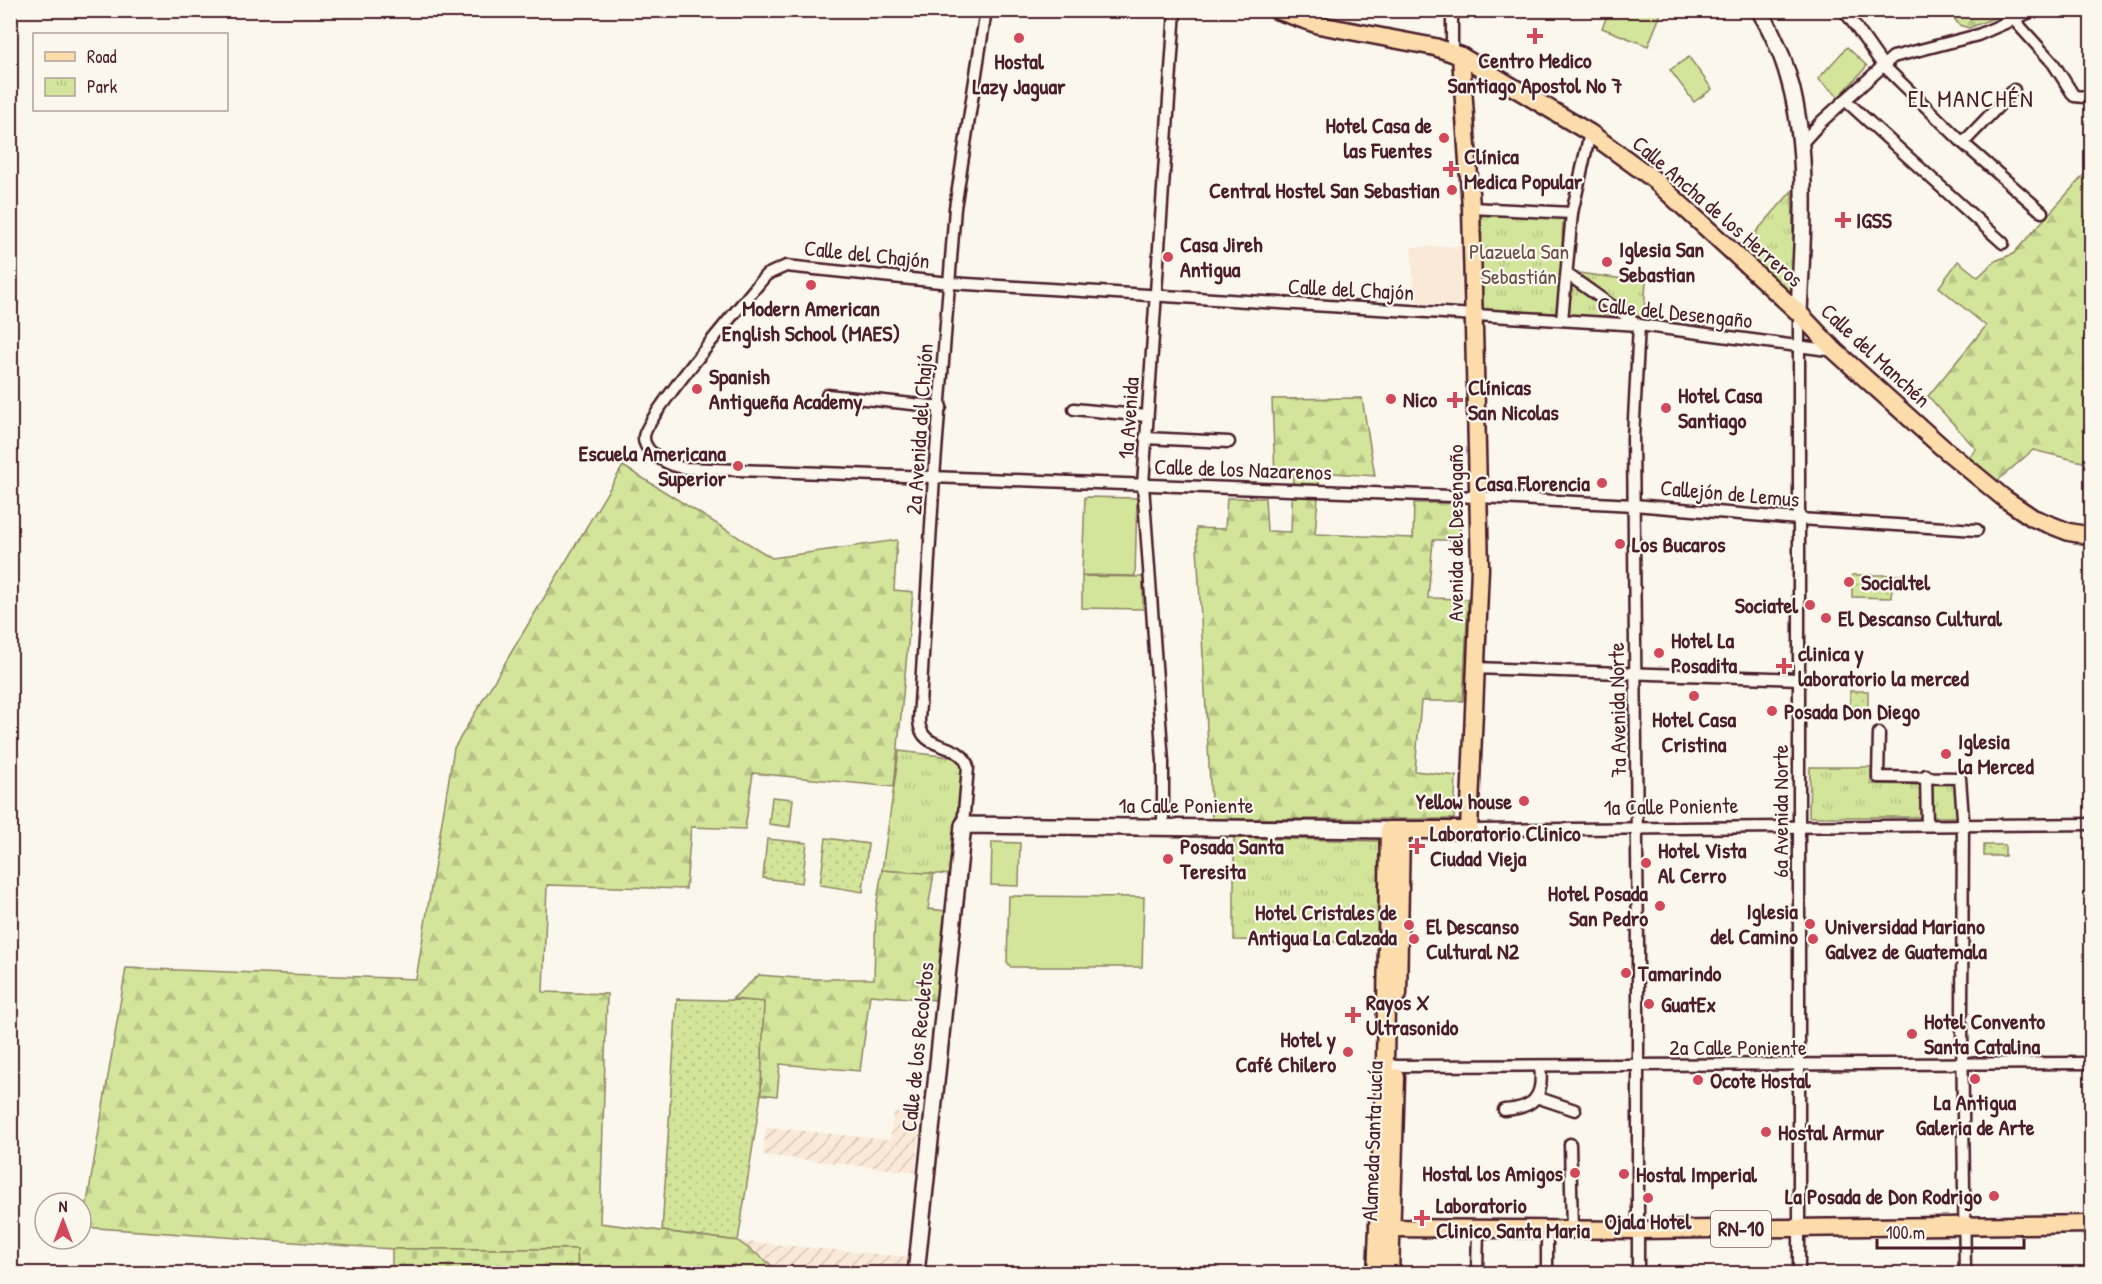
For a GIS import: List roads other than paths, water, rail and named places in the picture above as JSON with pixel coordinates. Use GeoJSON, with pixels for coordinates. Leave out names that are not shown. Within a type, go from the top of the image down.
{"type":"FeatureCollection","features":[{"type":"Feature","properties":{"kind":"main road","name":"Calle Ancha de los Herreros"},"geometry":{"type":"LineString","coordinates":[[1276,10],[1319,25],[1456,54],[1590,133],[1652,178],[1799,313]]}},
{"type":"Feature","properties":{"kind":"main road","name":"Avenida del Desengaño"},"geometry":{"type":"LineString","coordinates":[[1456,54],[1471,208],[1479,497],[1480,568],[1468,830]]}},
{"type":"Feature","properties":{"kind":"main road","name":"Calle del Manchén"},"geometry":{"type":"LineString","coordinates":[[1799,313],[1835,351],[2005,500],[2033,518],[2069,532],[2091,536]]}},
{"type":"Feature","properties":{"kind":"main road","name":"1a Calle Poniente"},"geometry":{"type":"LineString","coordinates":[[1395,830],[1468,830]]}},
{"type":"Feature","properties":{"kind":"main road","name":"Alameda Santa Lucía"},"geometry":{"type":"LineString","coordinates":[[1390,1274],[1385,1227],[1391,1064],[1395,830]]}},
{"type":"Feature","properties":{"kind":"main road","name":"RN-10"},"geometry":{"type":"LineString","coordinates":[[1385,1227],[1638,1230],[2091,1224]]}},
{"type":"Feature","properties":{"kind":"main road","name":"Alameda Santa Lucía"},"geometry":{"type":"LineString","coordinates":[[1376,1274],[1385,1227]]}},
{"type":"Feature","properties":{"kind":"street","name":"2a Avenida del Chajón"},"geometry":{"type":"LineString","coordinates":[[963,825],[968,767],[966,760],[957,751],[928,741],[920,731],[918,720],[955,208],[986,10]]}},
{"type":"Feature","properties":{"kind":"street","name":"1a Avenida"},"geometry":{"type":"LineString","coordinates":[[1163,828],[1163,762],[1143,485],[1174,10]]}},
{"type":"Feature","properties":{"kind":"street"},"geometry":{"type":"LineString","coordinates":[[1452,10],[1456,54]]}},
{"type":"Feature","properties":{"kind":"street","name":"Calle del Manchén"},"geometry":{"type":"LineString","coordinates":[[1759,10],[1782,56],[1802,142],[1804,173],[1799,313]]}},
{"type":"Feature","properties":{"kind":"street"},"geometry":{"type":"LineString","coordinates":[[1844,10],[1882,64],[1963,143],[2042,212]]}},
{"type":"Feature","properties":{"kind":"street"},"geometry":{"type":"LineString","coordinates":[[1802,142],[1882,64],[1901,55],[1978,35],[2035,10]]}},
{"type":"Feature","properties":{"kind":"street"},"geometry":{"type":"LineString","coordinates":[[2014,21],[2053,63],[2074,96],[2084,97],[2091,92]]}},
{"type":"Feature","properties":{"kind":"street"},"geometry":{"type":"LineString","coordinates":[[1963,143],[2014,90]]}},
{"type":"Feature","properties":{"kind":"street"},"geometry":{"type":"LineString","coordinates":[[1845,100],[2003,243]]}},
{"type":"Feature","properties":{"kind":"street"},"geometry":{"type":"LineString","coordinates":[[1562,320],[1572,213],[1590,133]]}},
{"type":"Feature","properties":{"kind":"street"},"geometry":{"type":"LineString","coordinates":[[1471,208],[1572,213]]}},
{"type":"Feature","properties":{"kind":"street","name":"Calle del Chajón"},"geometry":{"type":"LineString","coordinates":[[934,477],[679,467],[665,462],[647,447],[644,435],[681,380],[766,275],[775,268],[792,266],[950,283],[1474,316]]}},
{"type":"Feature","properties":{"kind":"street"},"geometry":{"type":"LineString","coordinates":[[1567,274],[1639,326]]}},
{"type":"Feature","properties":{"kind":"street","name":"6a Avenida Norte"},"geometry":{"type":"LineString","coordinates":[[1799,313],[1799,1274]]}},
{"type":"Feature","properties":{"kind":"street","name":"Calle del Desengaño"},"geometry":{"type":"LineString","coordinates":[[1474,316],[1639,326],[1835,351]]}},
{"type":"Feature","properties":{"kind":"street","name":"7a Avenida Norte"},"geometry":{"type":"LineString","coordinates":[[1638,1274],[1633,438],[1639,326]]}},
{"type":"Feature","properties":{"kind":"street"},"geometry":{"type":"LineString","coordinates":[[827,395],[941,407]]}},
{"type":"Feature","properties":{"kind":"street"},"geometry":{"type":"LineString","coordinates":[[1074,409],[1147,416]]}},
{"type":"Feature","properties":{"kind":"street"},"geometry":{"type":"LineString","coordinates":[[1145,438],[1229,442]]}},
{"type":"Feature","properties":{"kind":"street","name":"Calle de los Nazarenos"},"geometry":{"type":"LineString","coordinates":[[934,477],[1479,497]]}},
{"type":"Feature","properties":{"kind":"street","name":"Callejón de Lemus"},"geometry":{"type":"LineString","coordinates":[[1479,497],[1634,505],[1799,519],[1977,530]]}},
{"type":"Feature","properties":{"kind":"street"},"geometry":{"type":"LineString","coordinates":[[1474,668],[1799,679]]}},
{"type":"Feature","properties":{"kind":"street"},"geometry":{"type":"LineString","coordinates":[[1879,733],[1878,777],[1960,778],[1959,791],[1963,791],[1962,1013]]}},
{"type":"Feature","properties":{"kind":"street"},"geometry":{"type":"LineString","coordinates":[[1926,776],[1927,825]]}},
{"type":"Feature","properties":{"kind":"street","name":"1a Calle Poniente"},"geometry":{"type":"LineString","coordinates":[[1468,830],[2091,824]]}},
{"type":"Feature","properties":{"kind":"street","name":"1a Calle Poniente"},"geometry":{"type":"LineString","coordinates":[[963,825],[1395,830]]}},
{"type":"Feature","properties":{"kind":"street","name":"Calle de los Recoletos"},"geometry":{"type":"LineString","coordinates":[[916,1274],[963,825]]}},
{"type":"Feature","properties":{"kind":"street"},"geometry":{"type":"LineString","coordinates":[[1962,1025],[1965,1274]]}},
{"type":"Feature","properties":{"kind":"street","name":"2a Calle Poniente"},"geometry":{"type":"LineString","coordinates":[[1391,1064],[1638,1067],[2091,1063]]}},
{"type":"Feature","properties":{"kind":"street"},"geometry":{"type":"LineString","coordinates":[[1504,1110],[1528,1106],[1536,1097],[1542,1083],[1540,1067]]}},
{"type":"Feature","properties":{"kind":"street"},"geometry":{"type":"LineString","coordinates":[[1536,1097],[1575,1110]]}},
{"type":"Feature","properties":{"kind":"street"},"geometry":{"type":"LineString","coordinates":[[1570,1144],[1572,1230]]}},
{"type":"Feature","properties":{"kind":"street"},"geometry":{"type":"LineString","coordinates":[[1477,1274],[1478,1229]]}},
{"type":"Feature","properties":{"kind":"street"},"geometry":{"type":"LineString","coordinates":[[1547,1230],[1547,1274]]}},
{"type":"Feature","properties":{"kind":"place","name":"Centro Medico Santiago Apostol No 7"},"geometry":{"type":"Point","coordinates":[1535,36]}},
{"type":"Feature","properties":{"kind":"place","name":"Hostal Lazy Jaguar"},"geometry":{"type":"Point","coordinates":[1019,38]}},
{"type":"Feature","properties":{"kind":"place","name":"Hotel Casa de las Fuentes"},"geometry":{"type":"Point","coordinates":[1444,138]}},
{"type":"Feature","properties":{"kind":"place","name":"Clínica Medica Popular"},"geometry":{"type":"Point","coordinates":[1451,169]}},
{"type":"Feature","properties":{"kind":"place","name":"Central Hostel San Sebastian"},"geometry":{"type":"Point","coordinates":[1452,190]}},
{"type":"Feature","properties":{"kind":"place","name":"IGSS"},"geometry":{"type":"Point","coordinates":[1843,220]}},
{"type":"Feature","properties":{"kind":"place","name":"Casa Jireh Antigua"},"geometry":{"type":"Point","coordinates":[1168,257]}},
{"type":"Feature","properties":{"kind":"place","name":"Iglesia San Sebastian"},"geometry":{"type":"Point","coordinates":[1607,262]}},
{"type":"Feature","properties":{"kind":"place","name":"Modern American English School (MAES)"},"geometry":{"type":"Point","coordinates":[811,285]}},
{"type":"Feature","properties":{"kind":"place","name":"Spanish Antigueña Academy"},"geometry":{"type":"Point","coordinates":[697,389]}},
{"type":"Feature","properties":{"kind":"place","name":"Nico"},"geometry":{"type":"Point","coordinates":[1391,399]}},
{"type":"Feature","properties":{"kind":"place","name":"Clínicas San Nicolas"},"geometry":{"type":"Point","coordinates":[1455,400]}},
{"type":"Feature","properties":{"kind":"place","name":"Hotel Casa Santiago"},"geometry":{"type":"Point","coordinates":[1666,408]}},
{"type":"Feature","properties":{"kind":"place","name":"Escuela Americana Superior"},"geometry":{"type":"Point","coordinates":[738,466]}},
{"type":"Feature","properties":{"kind":"place","name":"Casa Florencia"},"geometry":{"type":"Point","coordinates":[1602,483]}},
{"type":"Feature","properties":{"kind":"place","name":"Los Bucaros"},"geometry":{"type":"Point","coordinates":[1620,544]}},
{"type":"Feature","properties":{"kind":"place","name":"Socialtel"},"geometry":{"type":"Point","coordinates":[1849,582]}},
{"type":"Feature","properties":{"kind":"place","name":"Sociatel"},"geometry":{"type":"Point","coordinates":[1810,605]}},
{"type":"Feature","properties":{"kind":"place","name":"El Descanso Cultural"},"geometry":{"type":"Point","coordinates":[1826,618]}},
{"type":"Feature","properties":{"kind":"place","name":"Hotel La Posadita"},"geometry":{"type":"Point","coordinates":[1659,653]}},
{"type":"Feature","properties":{"kind":"place","name":"clinica y laboratorio la merced"},"geometry":{"type":"Point","coordinates":[1784,666]}},
{"type":"Feature","properties":{"kind":"place","name":"Hotel Casa Cristina"},"geometry":{"type":"Point","coordinates":[1694,696]}},
{"type":"Feature","properties":{"kind":"place","name":"Posada Don Diego"},"geometry":{"type":"Point","coordinates":[1772,711]}},
{"type":"Feature","properties":{"kind":"place","name":"Iglesia la Merced"},"geometry":{"type":"Point","coordinates":[1946,754]}},
{"type":"Feature","properties":{"kind":"place","name":"Yellow house"},"geometry":{"type":"Point","coordinates":[1524,801]}},
{"type":"Feature","properties":{"kind":"place","name":"Laboratorio Clinico Ciudad Vieja"},"geometry":{"type":"Point","coordinates":[1417,846]}},
{"type":"Feature","properties":{"kind":"place","name":"Posada Santa Teresita"},"geometry":{"type":"Point","coordinates":[1168,859]}},
{"type":"Feature","properties":{"kind":"place","name":"Hotel Vista Al Cerro"},"geometry":{"type":"Point","coordinates":[1646,863]}},
{"type":"Feature","properties":{"kind":"place","name":"Hotel Posada San Pedro"},"geometry":{"type":"Point","coordinates":[1660,906]}},
{"type":"Feature","properties":{"kind":"place","name":"Iglesia del Camino"},"geometry":{"type":"Point","coordinates":[1810,924]}},
{"type":"Feature","properties":{"kind":"place","name":"Hotel Cristales de Antigua La Calzada"},"geometry":{"type":"Point","coordinates":[1409,925]}},
{"type":"Feature","properties":{"kind":"place","name":"El Descanso Cultural N2"},"geometry":{"type":"Point","coordinates":[1414,939]}},
{"type":"Feature","properties":{"kind":"place","name":"Universidad Mariano Galvez de Guatemala"},"geometry":{"type":"Point","coordinates":[1813,939]}},
{"type":"Feature","properties":{"kind":"place","name":"Tamarindo"},"geometry":{"type":"Point","coordinates":[1626,973]}},
{"type":"Feature","properties":{"kind":"place","name":"GuatEx"},"geometry":{"type":"Point","coordinates":[1649,1004]}},
{"type":"Feature","properties":{"kind":"place","name":"Rayos X Ultrasonido"},"geometry":{"type":"Point","coordinates":[1353,1015]}},
{"type":"Feature","properties":{"kind":"place","name":"Hotel Convento Santa Catalina"},"geometry":{"type":"Point","coordinates":[1912,1034]}},
{"type":"Feature","properties":{"kind":"place","name":"Hotel y Café Chilero"},"geometry":{"type":"Point","coordinates":[1348,1052]}},
{"type":"Feature","properties":{"kind":"place","name":"La Antigua Galeria de Arte"},"geometry":{"type":"Point","coordinates":[1975,1079]}},
{"type":"Feature","properties":{"kind":"place","name":"Ocote Hostal"},"geometry":{"type":"Point","coordinates":[1698,1080]}},
{"type":"Feature","properties":{"kind":"place","name":"Hostal Armur"},"geometry":{"type":"Point","coordinates":[1766,1132]}},
{"type":"Feature","properties":{"kind":"place","name":"Hostal los Amigos"},"geometry":{"type":"Point","coordinates":[1575,1173]}},
{"type":"Feature","properties":{"kind":"place","name":"Hostal Imperial"},"geometry":{"type":"Point","coordinates":[1624,1174]}},
{"type":"Feature","properties":{"kind":"place","name":"La Posada de Don Rodrigo"},"geometry":{"type":"Point","coordinates":[1994,1196]}},
{"type":"Feature","properties":{"kind":"place","name":"Ojala Hotel"},"geometry":{"type":"Point","coordinates":[1648,1198]}},
{"type":"Feature","properties":{"kind":"place","name":"Laboratorio Clinico Santa Maria"},"geometry":{"type":"Point","coordinates":[1422,1218]}},
{"type":"Feature","properties":{"kind":"district","name":"EL MANCHÉN"},"geometry":{"type":"Point","coordinates":[1971,99]}},
{"type":"Feature","properties":{"kind":"park label","name":"Plazuela San Sebastián"},"geometry":{"type":"Point","coordinates":[1519,264]}}]}
